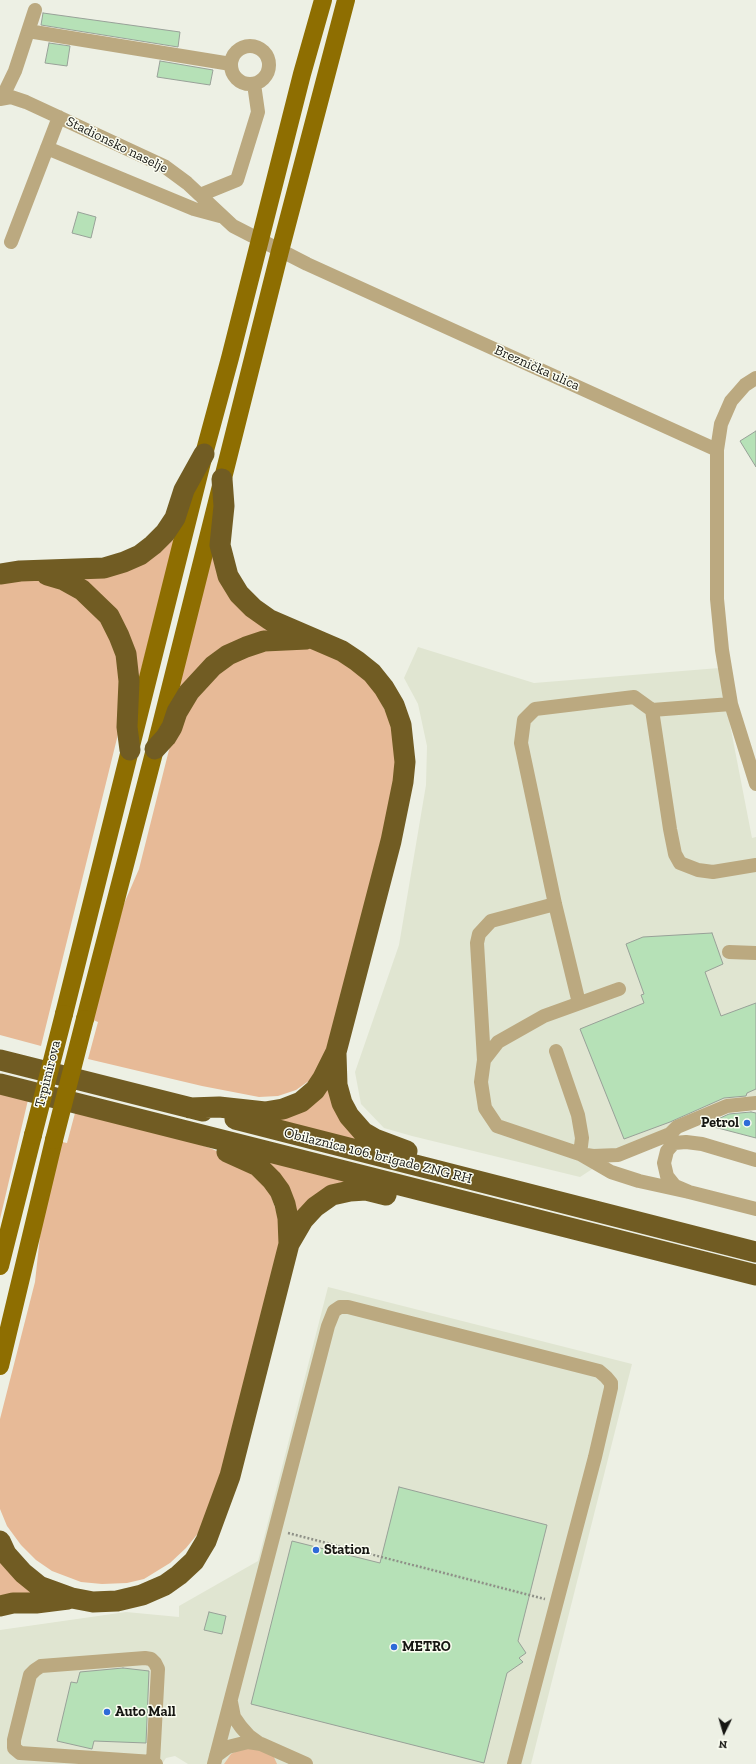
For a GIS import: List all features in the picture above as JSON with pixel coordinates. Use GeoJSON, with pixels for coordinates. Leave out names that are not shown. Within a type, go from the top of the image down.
{"type":"FeatureCollection","features":[{"type":"Feature","properties":{"kind":"highway"},"geometry":{"type":"LineString","coordinates":[[0,574],[20,571],[36,572],[104,568],[134,557],[154,545],[165,533],[175,518],[184,490],[204,454]]}},
{"type":"Feature","properties":{"kind":"highway"},"geometry":{"type":"LineString","coordinates":[[190,1108],[219,1107],[265,1112],[283,1109],[301,1102],[315,1090],[336,1052],[391,841],[403,782],[404,743],[400,725],[394,705],[384,688],[372,673],[342,651],[270,620],[253,608],[239,594],[228,576],[220,546],[224,506],[222,479]]}},
{"type":"Feature","properties":{"kind":"highway"},"geometry":{"type":"LineString","coordinates":[[36,572],[64,580],[82,590],[109,616],[126,654],[129,681],[127,727],[130,750]]}},
{"type":"Feature","properties":{"kind":"highway"},"geometry":{"type":"LineString","coordinates":[[155,749],[166,737],[172,727],[177,712],[189,692],[200,678],[218,662],[246,647],[264,641],[312,639]]}},
{"type":"Feature","properties":{"kind":"highway"},"geometry":{"type":"LineString","coordinates":[[336,1052],[337,1085],[342,1103],[349,1116],[363,1132],[375,1139],[424,1159],[447,1174]]}},
{"type":"Feature","properties":{"kind":"highway","name":"Obilaznica 106. brigade ZNG RH"},"geometry":{"type":"LineString","coordinates":[[0,1060],[756,1252]]}},
{"type":"Feature","properties":{"kind":"highway","name":"Obilaznica 106. brigade ZNG RH"},"geometry":{"type":"LineString","coordinates":[[0,1084],[756,1275]]}},
{"type":"Feature","properties":{"kind":"highway"},"geometry":{"type":"LineString","coordinates":[[189,1132],[258,1166],[272,1180],[280,1191],[285,1204],[288,1218],[289,1244]]}},
{"type":"Feature","properties":{"kind":"highway"},"geometry":{"type":"LineString","coordinates":[[0,1541],[6,1554],[23,1573],[39,1586],[72,1598],[93,1602],[117,1601],[142,1595],[165,1584],[179,1575],[194,1560],[206,1541],[230,1476],[289,1244],[303,1220],[315,1207],[332,1195],[350,1191],[366,1190],[397,1197],[411,1198],[440,1196]]}},
{"type":"Feature","properties":{"kind":"highway"},"geometry":{"type":"LineString","coordinates":[[711,1240],[756,1241]]}},
{"type":"Feature","properties":{"kind":"highway"},"geometry":{"type":"LineString","coordinates":[[0,1606],[13,1603],[36,1603],[72,1598]]}},
{"type":"Feature","properties":{"kind":"main road","name":"Trpimirova"},"geometry":{"type":"LineString","coordinates":[[0,1266],[204,454],[302,74],[323,0]]}},
{"type":"Feature","properties":{"kind":"main road","name":"Trpimirova"},"geometry":{"type":"LineString","coordinates":[[0,1366],[54,1140],[155,749],[280,251],[346,0]]}},
{"type":"Feature","properties":{"kind":"street","name":"Stadionsko naselje"},"geometry":{"type":"LineString","coordinates":[[1,98],[15,71],[35,10]]}},
{"type":"Feature","properties":{"kind":"street"},"geometry":{"type":"LineString","coordinates":[[28,31],[231,64]]}},
{"type":"Feature","properties":{"kind":"street"},"geometry":{"type":"LineString","coordinates":[[249,46],[261,50],[269,60],[269,66],[265,77],[254,84],[242,83],[233,74],[231,64],[234,56],[243,47],[249,46]]}},
{"type":"Feature","properties":{"kind":"street"},"geometry":{"type":"LineString","coordinates":[[200,195],[237,180],[258,112],[254,84]]}},
{"type":"Feature","properties":{"kind":"street","name":"Stadionsko naselje"},"geometry":{"type":"LineString","coordinates":[[1,98],[11,97],[26,102],[164,166],[187,183],[232,226],[259,240]]}},
{"type":"Feature","properties":{"kind":"street"},"geometry":{"type":"LineString","coordinates":[[11,242],[59,117]]}},
{"type":"Feature","properties":{"kind":"street"},"geometry":{"type":"LineString","coordinates":[[47,148],[194,209],[222,216]]}},
{"type":"Feature","properties":{"kind":"street","name":"Breznička ulica"},"geometry":{"type":"LineString","coordinates":[[259,240],[280,251],[718,450]]}},
{"type":"Feature","properties":{"kind":"street"},"geometry":{"type":"LineString","coordinates":[[756,378],[745,385],[731,401],[721,424],[718,450],[717,599],[722,650],[731,704],[756,784]]}},
{"type":"Feature","properties":{"kind":"street"},"geometry":{"type":"LineString","coordinates":[[579,1003],[555,904],[521,743],[524,720],[535,709],[634,697],[652,710],[731,704]]}},
{"type":"Feature","properties":{"kind":"street"},"geometry":{"type":"LineString","coordinates":[[652,710],[670,829],[675,854],[680,863],[698,870],[713,872],[756,865]]}},
{"type":"Feature","properties":{"kind":"street"},"geometry":{"type":"LineString","coordinates":[[555,904],[491,922],[479,934],[477,943],[484,1060],[481,1082],[485,1108],[497,1126],[580,1154],[593,1156],[618,1155],[672,1138],[702,1144],[756,1160]]}},
{"type":"Feature","properties":{"kind":"street"},"geometry":{"type":"LineString","coordinates":[[729,952],[756,953]]}},
{"type":"Feature","properties":{"kind":"street"},"geometry":{"type":"LineString","coordinates":[[484,1060],[498,1042],[544,1016],[619,988]]}},
{"type":"Feature","properties":{"kind":"street"},"geometry":{"type":"LineString","coordinates":[[556,1051],[578,1115],[582,1138],[580,1154]]}},
{"type":"Feature","properties":{"kind":"street"},"geometry":{"type":"LineString","coordinates":[[689,1192],[676,1186],[667,1176],[664,1163],[672,1138],[678,1127],[727,1106],[756,1103]]}},
{"type":"Feature","properties":{"kind":"street"},"geometry":{"type":"LineString","coordinates":[[580,1154],[611,1172],[638,1182],[689,1192],[756,1209]]}},
{"type":"Feature","properties":{"kind":"street"},"geometry":{"type":"LineString","coordinates":[[215,1760],[274,1529],[331,1316],[340,1307],[348,1306],[599,1371],[611,1383],[558,1602],[514,1764]]}},
{"type":"Feature","properties":{"kind":"street"},"geometry":{"type":"LineString","coordinates":[[145,1658],[151,1659],[158,1669],[154,1763],[20,1753],[14,1748],[14,1740],[30,1675],[34,1670],[41,1666],[145,1658]]}},
{"type":"Feature","properties":{"kind":"street"},"geometry":{"type":"LineString","coordinates":[[230,1701],[234,1717],[249,1736],[261,1744],[306,1764]]}},
{"type":"Feature","properties":{"kind":"street"},"geometry":{"type":"LineString","coordinates":[[215,1760],[228,1747],[248,1742],[261,1744]]}},
{"type":"Feature","properties":{"kind":"path"},"geometry":{"type":"LineString","coordinates":[[274,1529],[558,1602]]}},
{"type":"Feature","properties":{"kind":"shaded area"},"geometry":{"type":"Polygon","coordinates":[[[169,537],[175,538],[138,682],[129,648],[73,577],[169,537]]]}},
{"type":"Feature","properties":{"kind":"shaded area"},"geometry":{"type":"Polygon","coordinates":[[[212,551],[280,630],[176,691],[212,551]]]}},
{"type":"Feature","properties":{"kind":"shaded area"},"geometry":{"type":"Polygon","coordinates":[[[18,575],[72,587],[115,637],[124,710],[41,1046],[0,1035],[0,579],[18,575]]]}},
{"type":"Feature","properties":{"kind":"shaded area"},"geometry":{"type":"Polygon","coordinates":[[[308,643],[367,675],[398,736],[395,791],[331,1046],[313,1078],[296,1090],[278,1096],[259,1097],[202,1086],[88,1059],[98,1022],[93,1020],[123,906],[139,869],[172,738],[189,699],[242,653],[308,643]]]}},
{"type":"Feature","properties":{"kind":"shaded area"},"geometry":{"type":"Polygon","coordinates":[[[418,647],[534,683],[719,668],[752,838],[756,837],[756,1100],[629,1145],[580,1177],[384,1128],[361,1104],[355,1072],[399,945],[426,785],[427,746],[418,704],[404,678],[418,647]]]}},
{"type":"Feature","properties":{"kind":"shaded area"},"geometry":{"type":"Polygon","coordinates":[[[328,1082],[361,1143],[273,1122],[328,1082]]]}},
{"type":"Feature","properties":{"kind":"shaded area"},"geometry":{"type":"Polygon","coordinates":[[[0,1093],[28,1100],[0,1219],[0,1093]]]}},
{"type":"Feature","properties":{"kind":"shaded area"},"geometry":{"type":"Polygon","coordinates":[[[75,1113],[169,1134],[210,1148],[253,1168],[265,1178],[283,1231],[227,1457],[200,1531],[186,1548],[170,1563],[144,1579],[127,1583],[102,1584],[81,1582],[52,1571],[36,1560],[21,1545],[7,1526],[0,1509],[0,1419],[35,1282],[41,1227],[62,1142],[67,1143],[75,1113]]]}},
{"type":"Feature","properties":{"kind":"shaded area"},"geometry":{"type":"Polygon","coordinates":[[[266,1159],[354,1181],[299,1220],[266,1159]]]}},
{"type":"Feature","properties":{"kind":"shaded area"},"geometry":{"type":"Polygon","coordinates":[[[328,1287],[632,1364],[531,1764],[188,1764],[175,1756],[166,1758],[162,1764],[0,1764],[0,1630],[126,1612],[179,1617],[179,1606],[258,1561],[328,1287]]]}},
{"type":"Feature","properties":{"kind":"shaded area"},"geometry":{"type":"Polygon","coordinates":[[[0,1557],[40,1593],[0,1599],[0,1557]]]}},
{"type":"Feature","properties":{"kind":"shaded area"},"geometry":{"type":"Polygon","coordinates":[[[248,1748],[260,1750],[273,1755],[277,1764],[224,1764],[231,1754],[248,1748]]]}},
{"type":"Feature","properties":{"kind":"building"},"geometry":{"type":"Polygon","coordinates":[[[43,13],[180,32],[178,47],[41,25],[43,13]]]}},
{"type":"Feature","properties":{"kind":"building"},"geometry":{"type":"Polygon","coordinates":[[[49,43],[70,46],[67,66],[45,63],[49,43]]]}},
{"type":"Feature","properties":{"kind":"building"},"geometry":{"type":"Polygon","coordinates":[[[160,61],[213,70],[210,85],[157,77],[160,61]]]}},
{"type":"Feature","properties":{"kind":"building"},"geometry":{"type":"Polygon","coordinates":[[[78,212],[96,217],[91,238],[72,233],[78,212]]]}},
{"type":"Feature","properties":{"kind":"building"},"geometry":{"type":"Polygon","coordinates":[[[756,431],[756,467],[740,441],[756,431]]]}},
{"type":"Feature","properties":{"kind":"building"},"geometry":{"type":"Polygon","coordinates":[[[712,933],[723,964],[705,972],[721,1016],[756,1003],[756,1089],[747,1093],[746,1096],[724,1098],[670,1122],[624,1139],[580,1029],[644,1003],[641,995],[644,994],[626,944],[643,937],[712,933]]]}},
{"type":"Feature","properties":{"kind":"building"},"geometry":{"type":"Polygon","coordinates":[[[756,1113],[756,1138],[714,1127],[718,1119],[729,1114],[756,1113]]]}},
{"type":"Feature","properties":{"kind":"building","name":"METRO"},"geometry":{"type":"Polygon","coordinates":[[[399,1487],[547,1525],[518,1641],[526,1653],[519,1658],[523,1662],[507,1673],[484,1763],[251,1704],[292,1541],[380,1563],[399,1487]]]}},
{"type":"Feature","properties":{"kind":"building"},"geometry":{"type":"Polygon","coordinates":[[[209,1612],[226,1616],[222,1634],[204,1630],[209,1612]]]}},
{"type":"Feature","properties":{"kind":"building","name":"Auto Mall"},"geometry":{"type":"Polygon","coordinates":[[[123,1668],[149,1671],[146,1743],[94,1741],[92,1749],[57,1741],[71,1682],[77,1683],[80,1672],[123,1668]]]}},
{"type":"Feature","properties":{"kind":"place","name":"Petrol"},"geometry":{"type":"Point","coordinates":[747,1123]}},
{"type":"Feature","properties":{"kind":"place","name":"Station"},"geometry":{"type":"Point","coordinates":[316,1550]}},
{"type":"Feature","properties":{"kind":"place","name":"METRO"},"geometry":{"type":"Point","coordinates":[394,1647]}},
{"type":"Feature","properties":{"kind":"place","name":"Auto Mall"},"geometry":{"type":"Point","coordinates":[107,1712]}}]}
